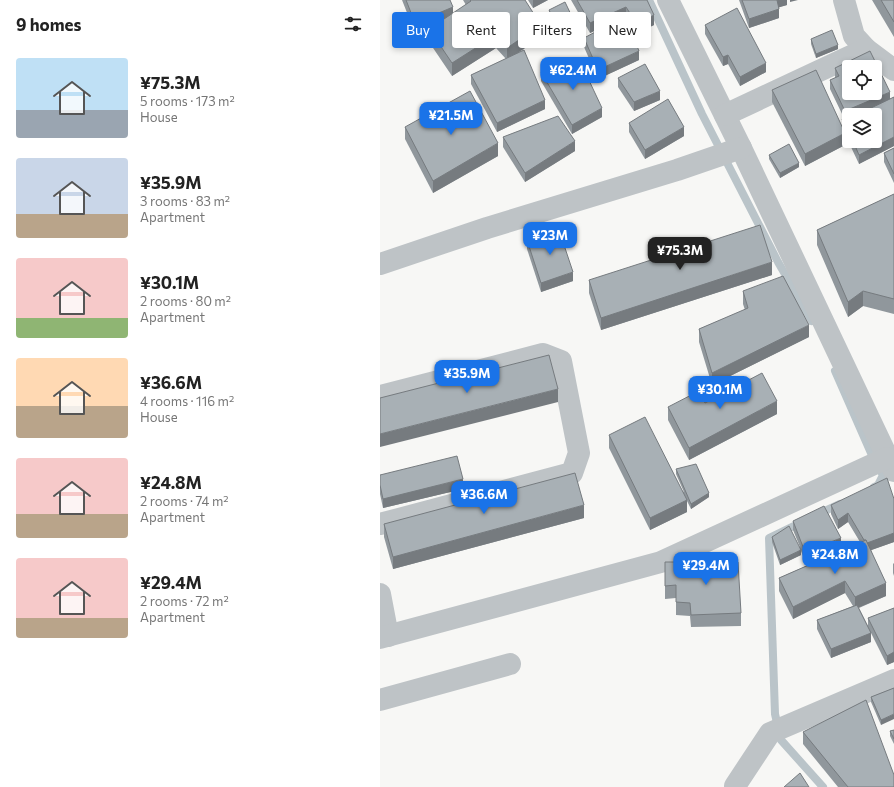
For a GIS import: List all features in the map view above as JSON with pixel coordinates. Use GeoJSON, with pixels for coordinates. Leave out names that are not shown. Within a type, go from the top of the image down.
{"type":"FeatureCollection","features":[{"type":"Feature","properties":{"kind":"street"},"geometry":{"type":"LineString","coordinates":[[380,594],[384,637],[661,562],[891,465],[741,148],[668,0]]}},
{"type":"Feature","properties":{"kind":"street"},"geometry":{"type":"LineString","coordinates":[[844,0],[854,36],[866,50],[894,70]]}},
{"type":"Feature","properties":{"kind":"street"},"geometry":{"type":"LineString","coordinates":[[725,115],[866,50]]}},
{"type":"Feature","properties":{"kind":"street"},"geometry":{"type":"LineString","coordinates":[[380,264],[488,228],[677,170],[741,148]]}},
{"type":"Feature","properties":{"kind":"street"},"geometry":{"type":"LineString","coordinates":[[380,396],[543,354],[561,361],[579,453],[572,472],[380,524]]}},
{"type":"Feature","properties":{"kind":"street"},"geometry":{"type":"LineString","coordinates":[[380,700],[510,664]]}},
{"type":"Feature","properties":{"kind":"street"},"geometry":{"type":"LineString","coordinates":[[736,787],[735,786],[770,733],[894,680]]}},
{"type":"Feature","properties":{"kind":"building"},"geometry":{"type":"Polygon","coordinates":[[[406,0],[450,0],[453,7],[441,12],[411,12],[406,0]]]}},
{"type":"Feature","properties":{"kind":"building"},"geometry":{"type":"Polygon","coordinates":[[[470,0],[525,0],[533,12],[518,12],[518,41],[510,46],[510,12],[454,12],[471,1],[470,0]]]}},
{"type":"Feature","properties":{"kind":"building"},"geometry":{"type":"Polygon","coordinates":[[[577,0],[647,0],[654,15],[651,17],[651,12],[629,12],[626,7],[615,12],[594,12],[594,21],[590,23],[586,16],[586,12],[584,12],[577,0]]]}},
{"type":"Feature","properties":{"kind":"building"},"geometry":{"type":"Polygon","coordinates":[[[742,0],[777,0],[779,9],[749,19],[742,0]]]}},
{"type":"Feature","properties":{"kind":"building"},"geometry":{"type":"Polygon","coordinates":[[[881,0],[894,0],[894,22],[881,0]]]}},
{"type":"Feature","properties":{"kind":"building"},"geometry":{"type":"Polygon","coordinates":[[[565,2],[570,12],[550,12],[549,10],[565,2]]]}},
{"type":"Feature","properties":{"kind":"building"},"geometry":{"type":"Polygon","coordinates":[[[737,8],[766,63],[740,77],[728,55],[723,57],[705,25],[737,8]]]}},
{"type":"Feature","properties":{"kind":"building"},"geometry":{"type":"Polygon","coordinates":[[[452,14],[452,48],[476,48],[452,63],[442,48],[444,48],[444,19],[452,14]]]}},
{"type":"Feature","properties":{"kind":"building"},"geometry":{"type":"Polygon","coordinates":[[[832,30],[838,45],[816,54],[811,39],[832,30]]]}},
{"type":"Feature","properties":{"kind":"building"},"geometry":{"type":"Polygon","coordinates":[[[594,33],[594,48],[638,48],[639,51],[598,70],[586,43],[586,37],[594,33]]]}},
{"type":"Feature","properties":{"kind":"building"},"geometry":{"type":"Polygon","coordinates":[[[524,50],[545,100],[497,123],[471,75],[524,50]]]}},
{"type":"Feature","properties":{"kind":"building"},"geometry":{"type":"Polygon","coordinates":[[[870,51],[874,60],[851,60],[870,51]]]}},
{"type":"Feature","properties":{"kind":"building"},"geometry":{"type":"Polygon","coordinates":[[[579,59],[602,108],[572,125],[541,72],[579,59]]]}},
{"type":"Feature","properties":{"kind":"building"},"geometry":{"type":"Polygon","coordinates":[[[645,64],[660,91],[634,102],[618,78],[645,64]]]}},
{"type":"Feature","properties":{"kind":"building"},"geometry":{"type":"Polygon","coordinates":[[[842,65],[842,100],[871,100],[852,108],[844,108],[830,80],[839,76],[835,68],[842,65]]]}},
{"type":"Feature","properties":{"kind":"building"},"geometry":{"type":"Polygon","coordinates":[[[816,70],[842,126],[842,135],[805,154],[772,90],[816,70]]]}},
{"type":"Feature","properties":{"kind":"building"},"geometry":{"type":"Polygon","coordinates":[[[882,76],[890,92],[882,95],[882,76]]]}},
{"type":"Feature","properties":{"kind":"building"},"geometry":{"type":"Polygon","coordinates":[[[470,91],[498,143],[433,181],[405,127],[470,91]]]}},
{"type":"Feature","properties":{"kind":"building"},"geometry":{"type":"Polygon","coordinates":[[[894,97],[894,137],[882,143],[882,108],[871,108],[894,97]]]}},
{"type":"Feature","properties":{"kind":"building"},"geometry":{"type":"Polygon","coordinates":[[[668,99],[684,127],[645,150],[629,123],[668,99]]]}},
{"type":"Feature","properties":{"kind":"building"},"geometry":{"type":"Polygon","coordinates":[[[558,116],[575,141],[525,173],[503,137],[558,116]]]}},
{"type":"Feature","properties":{"kind":"building"},"geometry":{"type":"Polygon","coordinates":[[[789,144],[799,163],[780,173],[769,155],[789,144]]]}},
{"type":"Feature","properties":{"kind":"building"},"geometry":{"type":"Polygon","coordinates":[[[856,148],[873,148],[859,155],[856,148]]]}},
{"type":"Feature","properties":{"kind":"building"},"geometry":{"type":"Polygon","coordinates":[[[894,148],[894,174],[884,153],[894,148]]]}},
{"type":"Feature","properties":{"kind":"building"},"geometry":{"type":"Polygon","coordinates":[[[894,194],[894,299],[863,291],[848,302],[817,230],[894,194]]]}},
{"type":"Feature","properties":{"kind":"building"},"geometry":{"type":"Polygon","coordinates":[[[760,225],[772,262],[601,318],[589,280],[760,225]]]}},
{"type":"Feature","properties":{"kind":"building"},"geometry":{"type":"Polygon","coordinates":[[[559,230],[573,272],[541,283],[527,240],[559,230]]]}},
{"type":"Feature","properties":{"kind":"building"},"geometry":{"type":"Polygon","coordinates":[[[783,276],[809,325],[712,373],[699,329],[748,308],[743,291],[783,276]]]}},
{"type":"Feature","properties":{"kind":"building"},"geometry":{"type":"Polygon","coordinates":[[[549,355],[558,389],[380,434],[380,398],[549,355]]]}},
{"type":"Feature","properties":{"kind":"building"},"geometry":{"type":"Polygon","coordinates":[[[762,373],[777,401],[689,448],[668,407],[699,391],[705,403],[762,373]]]}},
{"type":"Feature","properties":{"kind":"building"},"geometry":{"type":"Polygon","coordinates":[[[645,417],[687,500],[650,518],[609,435],[645,417]]]}},
{"type":"Feature","properties":{"kind":"building"},"geometry":{"type":"Polygon","coordinates":[[[457,456],[463,479],[383,499],[380,485],[380,475],[457,456]]]}},
{"type":"Feature","properties":{"kind":"building"},"geometry":{"type":"Polygon","coordinates":[[[696,464],[709,493],[691,504],[676,469],[696,464]]]}},
{"type":"Feature","properties":{"kind":"building"},"geometry":{"type":"Polygon","coordinates":[[[575,473],[584,505],[393,557],[384,524],[575,473]]]}},
{"type":"Feature","properties":{"kind":"building"},"geometry":{"type":"Polygon","coordinates":[[[887,478],[894,499],[894,533],[867,543],[848,513],[838,520],[831,505],[887,478]]]}},
{"type":"Feature","properties":{"kind":"building"},"geometry":{"type":"Polygon","coordinates":[[[824,506],[841,538],[805,552],[793,521],[824,506]]]}},
{"type":"Feature","properties":{"kind":"building"},"geometry":{"type":"Polygon","coordinates":[[[789,526],[801,550],[780,560],[772,537],[789,526]]]}},
{"type":"Feature","properties":{"kind":"building"},"geometry":{"type":"Polygon","coordinates":[[[866,540],[886,583],[855,597],[845,581],[793,607],[779,578],[866,540]]]}},
{"type":"Feature","properties":{"kind":"building"},"geometry":{"type":"Polygon","coordinates":[[[665,562],[738,562],[741,613],[691,615],[690,603],[676,602],[676,585],[665,586],[665,562]]]}},
{"type":"Feature","properties":{"kind":"building"},"geometry":{"type":"Polygon","coordinates":[[[857,605],[871,633],[831,649],[817,620],[857,605]]]}},
{"type":"Feature","properties":{"kind":"building"},"geometry":{"type":"Polygon","coordinates":[[[894,608],[894,652],[887,656],[868,618],[894,608]]]}},
{"type":"Feature","properties":{"kind":"building"},"geometry":{"type":"Polygon","coordinates":[[[894,688],[894,714],[881,720],[871,697],[894,688]]]}},
{"type":"Feature","properties":{"kind":"building"},"geometry":{"type":"Polygon","coordinates":[[[866,700],[894,775],[894,787],[848,787],[803,732],[866,700]]]}},
{"type":"Feature","properties":{"kind":"building"},"geometry":{"type":"Polygon","coordinates":[[[894,730],[894,739],[890,731],[894,730]]]}},
{"type":"Feature","properties":{"kind":"building"},"geometry":{"type":"Polygon","coordinates":[[[800,773],[809,787],[784,787],[800,773]]]}},
{"type":"Feature","properties":{"kind":"waterway"},"geometry":{"type":"LineString","coordinates":[[649,0],[702,114],[778,262],[812,321]]}},
{"type":"Feature","properties":{"kind":"waterway"},"geometry":{"type":"LineString","coordinates":[[835,371],[874,460],[883,475],[878,485],[874,487]]}},
{"type":"Feature","properties":{"kind":"waterway"},"geometry":{"type":"LineString","coordinates":[[816,515],[840,504]]}},
{"type":"Feature","properties":{"kind":"waterway"},"geometry":{"type":"LineString","coordinates":[[802,522],[769,538],[775,714],[781,740],[823,787]]}}]}
